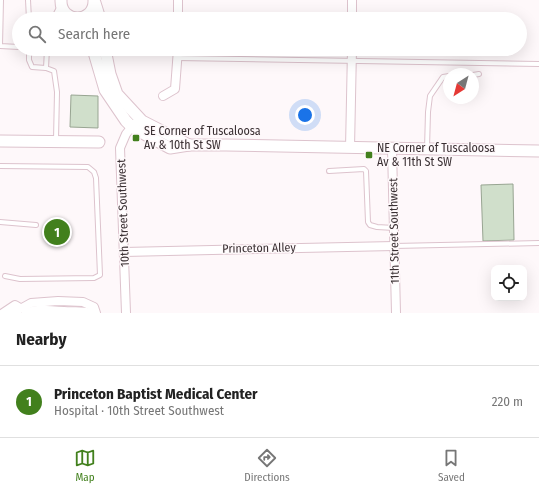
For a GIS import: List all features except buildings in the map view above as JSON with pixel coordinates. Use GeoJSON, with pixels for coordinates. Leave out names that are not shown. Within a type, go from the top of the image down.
{"type":"FeatureCollection","features":[{"type":"Feature","properties":{"kind":"street"},"geometry":{"type":"LineString","coordinates":[[178,0],[178,12]]}},
{"type":"Feature","properties":{"kind":"street"},"geometry":{"type":"LineString","coordinates":[[352,0],[352,12]]}},
{"type":"Feature","properties":{"kind":"street"},"geometry":{"type":"LineString","coordinates":[[91,12],[94,1]]}},
{"type":"Feature","properties":{"kind":"street"},"geometry":{"type":"LineString","coordinates":[[94,1],[98,12]]}},
{"type":"Feature","properties":{"kind":"street"},"geometry":{"type":"LineString","coordinates":[[61,2],[64,12]]}},
{"type":"Feature","properties":{"kind":"street"},"geometry":{"type":"LineString","coordinates":[[95,56],[105,90],[126,121],[136,122]]}},
{"type":"Feature","properties":{"kind":"street"},"geometry":{"type":"LineString","coordinates":[[106,56],[110,74],[117,94],[136,122],[170,148],[189,145],[539,152]]}},
{"type":"Feature","properties":{"kind":"street"},"geometry":{"type":"LineString","coordinates":[[350,148],[351,56]]}},
{"type":"Feature","properties":{"kind":"street"},"geometry":{"type":"LineString","coordinates":[[163,96],[175,89],[178,58]]}},
{"type":"Feature","properties":{"kind":"street","name":"10th Street Southwest"},"geometry":{"type":"LineString","coordinates":[[126,313],[120,148],[126,134],[136,122]]}},
{"type":"Feature","properties":{"kind":"street"},"geometry":{"type":"LineString","coordinates":[[0,141],[99,142]]}},
{"type":"Feature","properties":{"kind":"street","name":"11th Street Southwest"},"geometry":{"type":"LineString","coordinates":[[392,149],[396,313]]}},
{"type":"Feature","properties":{"kind":"street","name":"Princeton Alley"},"geometry":{"type":"LineString","coordinates":[[124,252],[394,246]]}},
{"type":"Feature","properties":{"kind":"street"},"geometry":{"type":"LineString","coordinates":[[20,311],[31,302],[58,301],[83,302],[94,307],[96,313]]}},
{"type":"Feature","properties":{"kind":"street"},"geometry":{"type":"LineString","coordinates":[[2,313],[15,305],[20,311]]}},
{"type":"Feature","properties":{"kind":"street"},"geometry":{"type":"LineString","coordinates":[[20,311],[48,309],[59,306],[86,309],[91,313]]}},
{"type":"Feature","properties":{"kind":"lane"},"geometry":{"type":"LineString","coordinates":[[1,0],[0,46],[12,47]]}},
{"type":"Feature","properties":{"kind":"lane"},"geometry":{"type":"LineString","coordinates":[[28,0],[28,12]]}},
{"type":"Feature","properties":{"kind":"lane"},"geometry":{"type":"LineString","coordinates":[[56,12],[61,2]]}},
{"type":"Feature","properties":{"kind":"lane"},"geometry":{"type":"LineString","coordinates":[[29,56],[32,67],[46,68],[54,71],[57,92],[56,142]]}},
{"type":"Feature","properties":{"kind":"lane"},"geometry":{"type":"LineString","coordinates":[[46,68],[47,56]]}},
{"type":"Feature","properties":{"kind":"lane"},"geometry":{"type":"LineString","coordinates":[[178,58],[539,64]]}},
{"type":"Feature","properties":{"kind":"lane"},"geometry":{"type":"LineString","coordinates":[[427,149],[430,96],[443,77]]}},
{"type":"Feature","properties":{"kind":"lane"},"geometry":{"type":"LineString","coordinates":[[0,166],[88,167],[94,172],[96,178],[100,275],[94,278],[20,279],[5,276]]}},
{"type":"Feature","properties":{"kind":"lane"},"geometry":{"type":"LineString","coordinates":[[329,171],[366,171],[368,222],[370,225],[377,227],[394,228]]}},
{"type":"Feature","properties":{"kind":"lane"},"geometry":{"type":"LineString","coordinates":[[0,222],[36,226]]}},
{"type":"Feature","properties":{"kind":"lane"},"geometry":{"type":"LineString","coordinates":[[394,246],[539,243]]}},
{"type":"Feature","properties":{"kind":"place","name":"SE Corner of Tuscaloosa Av & 10th St SW"},"geometry":{"type":"Point","coordinates":[136,138]}},
{"type":"Feature","properties":{"kind":"place","name":"NE Corner of Tuscaloosa Av & 11th St SW"},"geometry":{"type":"Point","coordinates":[369,155]}},
{"type":"Feature","properties":{"kind":"place","name":"Princeton Baptist Medical Center"},"geometry":{"type":"Point","coordinates":[57,232]}}]}
